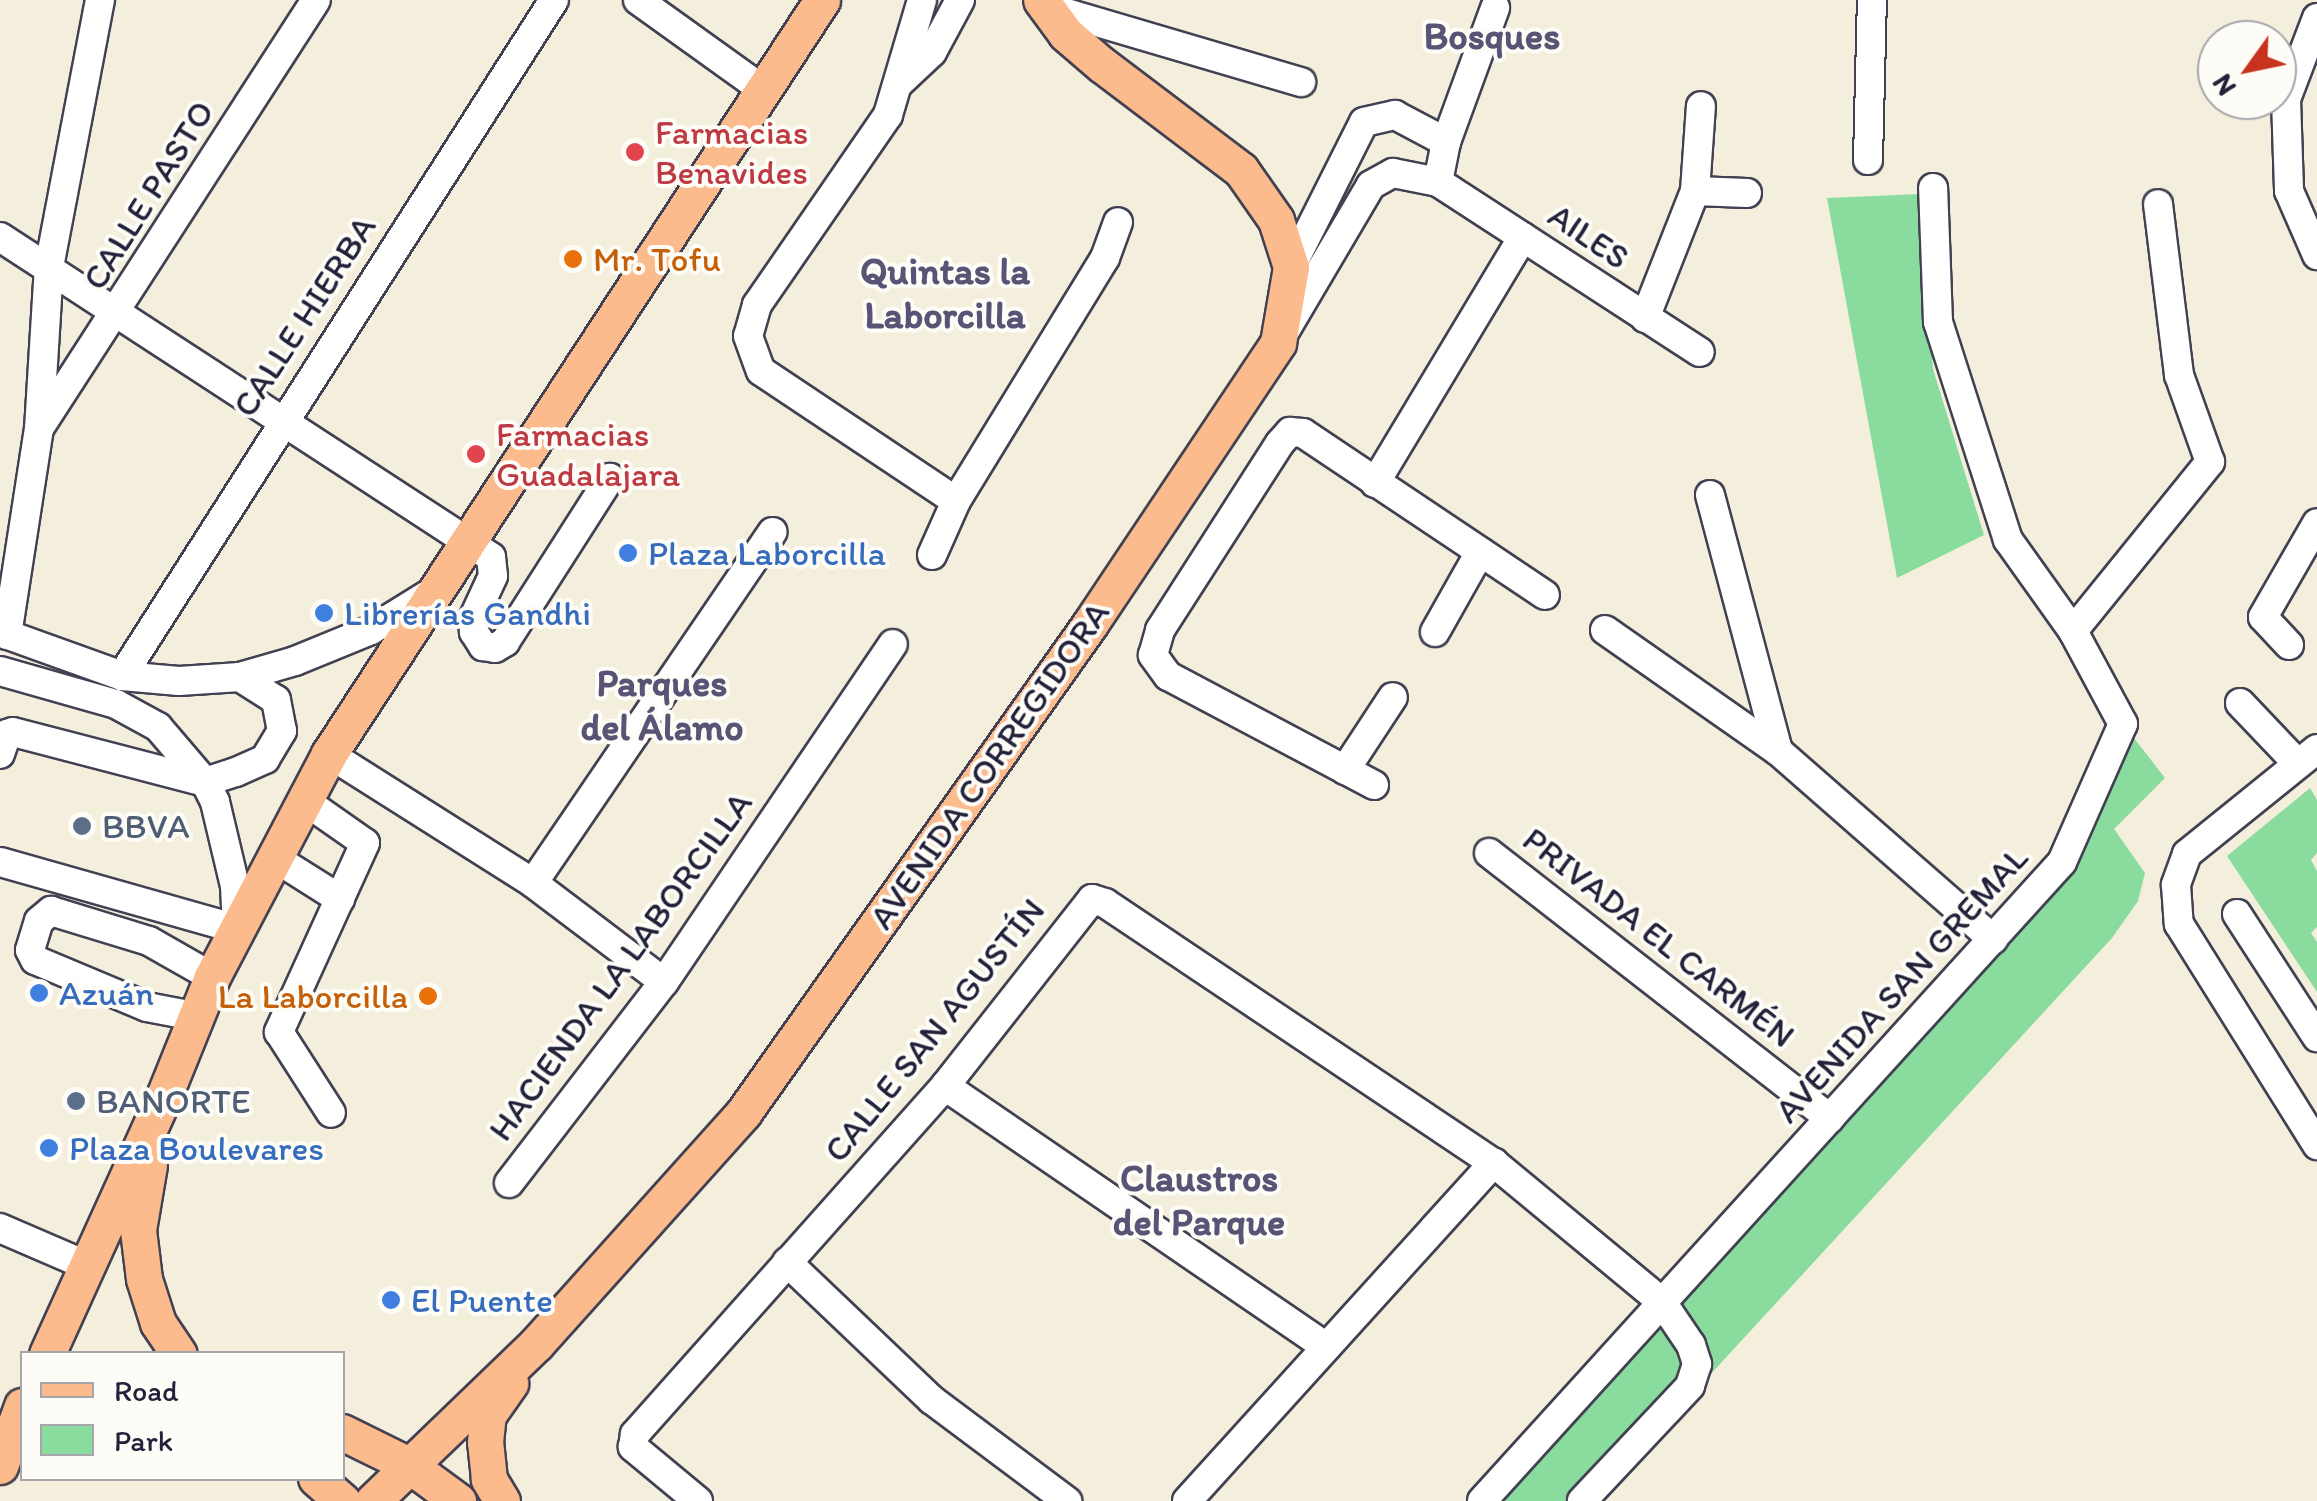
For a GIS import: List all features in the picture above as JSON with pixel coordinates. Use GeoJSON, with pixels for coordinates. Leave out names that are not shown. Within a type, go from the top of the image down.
{"type":"FeatureCollection","features":[{"type":"Feature","properties":{"kind":"main road"},"geometry":{"type":"LineString","coordinates":[[47,1351],[164,1096],[212,977],[328,754],[822,0]]}},
{"type":"Feature","properties":{"kind":"main road","name":"AVENIDA CORREGIDORA"},"geometry":{"type":"LineString","coordinates":[[372,1501],[538,1343],[744,1112],[1090,624],[1278,343],[1291,267],[1276,220],[1241,170],[1102,65],[1066,34],[1043,3]]}},
{"type":"Feature","properties":{"kind":"main road"},"geometry":{"type":"LineString","coordinates":[[150,1165],[138,1230],[144,1279],[158,1324],[177,1351]]}},
{"type":"Feature","properties":{"kind":"main road"},"geometry":{"type":"LineString","coordinates":[[502,1501],[489,1479],[488,1415],[538,1343]]}},
{"type":"Feature","properties":{"kind":"main road"},"geometry":{"type":"LineString","coordinates":[[345,1434],[409,1466],[458,1501]]}},
{"type":"Feature","properties":{"kind":"main road"},"geometry":{"type":"LineString","coordinates":[[319,1481],[342,1501]]}},
{"type":"Feature","properties":{"kind":"street"},"geometry":{"type":"LineString","coordinates":[[100,0],[49,267],[39,428],[4,633],[122,676],[179,682],[240,677],[295,661],[371,630],[439,587]]}},
{"type":"Feature","properties":{"kind":"street","name":"CALLE PASTO"},"geometry":{"type":"LineString","coordinates":[[39,428],[116,315],[316,0]]}},
{"type":"Feature","properties":{"kind":"street","name":"CALLE HIERBA"},"geometry":{"type":"LineString","coordinates":[[122,676],[280,423],[554,0]]}},
{"type":"Feature","properties":{"kind":"street"},"geometry":{"type":"LineString","coordinates":[[638,0],[762,89]]}},
{"type":"Feature","properties":{"kind":"street"},"geometry":{"type":"LineString","coordinates":[[922,0],[888,114],[757,305],[748,336],[761,371],[956,500]]}},
{"type":"Feature","properties":{"kind":"street"},"geometry":{"type":"LineString","coordinates":[[898,84],[932,52],[960,0]]}},
{"type":"Feature","properties":{"kind":"street"},"geometry":{"type":"LineString","coordinates":[[1868,160],[1872,0]]}},
{"type":"Feature","properties":{"kind":"street"},"geometry":{"type":"LineString","coordinates":[[1043,3],[1302,82]]}},
{"type":"Feature","properties":{"kind":"street"},"geometry":{"type":"LineString","coordinates":[[1438,182],[1446,142],[1495,8]]}},
{"type":"Feature","properties":{"kind":"street"},"geometry":{"type":"LineString","coordinates":[[2317,18],[2286,98],[2289,191],[2317,255]]}},
{"type":"Feature","properties":{"kind":"street"},"geometry":{"type":"LineString","coordinates":[[1102,65],[1128,31]]}},
{"type":"Feature","properties":{"kind":"street"},"geometry":{"type":"LineString","coordinates":[[1645,318],[1695,191],[1701,106]]}},
{"type":"Feature","properties":{"kind":"street"},"geometry":{"type":"LineString","coordinates":[[1291,267],[1364,122],[1395,116],[1446,142]]}},
{"type":"Feature","properties":{"kind":"street","name":"AILES"},"geometry":{"type":"LineString","coordinates":[[1278,343],[1371,186],[1381,176],[1404,174],[1438,182],[1700,352]]}},
{"type":"Feature","properties":{"kind":"street"},"geometry":{"type":"LineString","coordinates":[[1933,188],[1938,322],[2008,540],[2073,631],[2210,462],[2179,376],[2158,204]]}},
{"type":"Feature","properties":{"kind":"street"},"geometry":{"type":"LineString","coordinates":[[1695,191],[1747,193]]}},
{"type":"Feature","properties":{"kind":"street"},"geometry":{"type":"LineString","coordinates":[[932,555],[956,500],[1105,258],[1118,222]]}},
{"type":"Feature","properties":{"kind":"street"},"geometry":{"type":"LineString","coordinates":[[1309,228],[1333,252]]}},
{"type":"Feature","properties":{"kind":"street"},"geometry":{"type":"LineString","coordinates":[[0,237],[491,558],[494,565],[473,619],[474,632],[483,646],[495,648],[505,642],[610,478]]}},
{"type":"Feature","properties":{"kind":"street"},"geometry":{"type":"LineString","coordinates":[[1376,483],[1523,237]]}},
{"type":"Feature","properties":{"kind":"street"},"geometry":{"type":"LineString","coordinates":[[1374,786],[1168,676],[1154,655],[1160,630],[1290,432],[1303,433],[1545,595]]}},
{"type":"Feature","properties":{"kind":"street"},"geometry":{"type":"LineString","coordinates":[[1710,495],[1778,751]]}},
{"type":"Feature","properties":{"kind":"street"},"geometry":{"type":"LineString","coordinates":[[2289,645],[2263,617],[2317,523]]}},
{"type":"Feature","properties":{"kind":"street"},"geometry":{"type":"LineString","coordinates":[[533,883],[772,532]]}},
{"type":"Feature","properties":{"kind":"street"},"geometry":{"type":"LineString","coordinates":[[1435,632],[1480,552]]}},
{"type":"Feature","properties":{"kind":"street"},"geometry":{"type":"LineString","coordinates":[[1605,630],[1778,751],[1992,939]]}},
{"type":"Feature","properties":{"kind":"street","name":"AVENIDA SAN GREMAL"},"geometry":{"type":"LineString","coordinates":[[1482,1501],[2062,862],[2123,724],[2073,631]]}},
{"type":"Feature","properties":{"kind":"street","name":"HACIENDA LA LABORCILLA"},"geometry":{"type":"LineString","coordinates":[[509,1182],[664,982],[893,644]]}},
{"type":"Feature","properties":{"kind":"street"},"geometry":{"type":"LineString","coordinates":[[0,671],[116,704],[158,727],[205,782],[225,835],[237,929],[0,862]]}},
{"type":"Feature","properties":{"kind":"street"},"geometry":{"type":"LineString","coordinates":[[0,754],[7,734],[13,732],[205,782],[265,759],[282,730],[276,700],[240,677]]}},
{"type":"Feature","properties":{"kind":"street"},"geometry":{"type":"LineString","coordinates":[[1346,770],[1393,697]]}},
{"type":"Feature","properties":{"kind":"street"},"geometry":{"type":"LineString","coordinates":[[2240,703],[2308,756],[2187,854],[2176,885],[2179,924],[2312,1127]]}},
{"type":"Feature","properties":{"kind":"street"},"geometry":{"type":"LineString","coordinates":[[328,754],[533,883],[664,982]]}},
{"type":"Feature","properties":{"kind":"street"},"geometry":{"type":"LineString","coordinates":[[305,802],[365,843],[279,1032],[331,1113]]}},
{"type":"Feature","properties":{"kind":"street","name":"PRIVADA EL CARMÉN"},"geometry":{"type":"LineString","coordinates":[[1490,853],[1830,1118]]}},
{"type":"Feature","properties":{"kind":"street"},"geometry":{"type":"LineString","coordinates":[[274,858],[340,898]]}},
{"type":"Feature","properties":{"kind":"street","name":"CALLE SAN AGUSTÍN"},"geometry":{"type":"LineString","coordinates":[[698,1501],[633,1446],[632,1439],[944,1086],[1092,899],[1105,903],[1494,1162],[1662,1302]]}},
{"type":"Feature","properties":{"kind":"street"},"geometry":{"type":"LineString","coordinates":[[194,1016],[147,1007],[35,960],[30,950],[39,921],[51,911],[148,941],[212,977]]}},
{"type":"Feature","properties":{"kind":"street"},"geometry":{"type":"LineString","coordinates":[[2237,914],[2317,1037]]}},
{"type":"Feature","properties":{"kind":"street"},"geometry":{"type":"LineString","coordinates":[[944,1086],[1326,1347]]}},
{"type":"Feature","properties":{"kind":"street"},"geometry":{"type":"LineString","coordinates":[[150,1165],[164,1096]]}},
{"type":"Feature","properties":{"kind":"street"},"geometry":{"type":"LineString","coordinates":[[1187,1501],[1494,1162]]}},
{"type":"Feature","properties":{"kind":"street"},"geometry":{"type":"LineString","coordinates":[[0,1228],[88,1266]]}},
{"type":"Feature","properties":{"kind":"street"},"geometry":{"type":"LineString","coordinates":[[787,1262],[932,1400],[1067,1501]]}},
{"type":"Feature","properties":{"kind":"street"},"geometry":{"type":"LineString","coordinates":[[1582,1501],[1690,1386],[1698,1364],[1662,1302]]}},
{"type":"Feature","properties":{"kind":"green space"},"geometry":{"type":"Polygon","coordinates":[[[1920,194],[1933,369],[1984,535],[1897,578],[1827,198],[1920,194]]]}},
{"type":"Feature","properties":{"kind":"green space"},"geometry":{"type":"Polygon","coordinates":[[[2123,724],[2165,778],[2114,829],[2145,873],[2138,901],[2112,938],[1594,1501],[1482,1501],[2062,863],[2123,724]]]}},
{"type":"Feature","properties":{"kind":"green space"},"geometry":{"type":"Polygon","coordinates":[[[2310,788],[2317,800],[2317,853],[2311,860],[2317,871],[2317,927],[2311,933],[2317,942],[2317,992],[2227,856],[2310,788]]]}},
{"type":"Feature","properties":{"kind":"place","name":"Farmacias Benavides"},"geometry":{"type":"Point","coordinates":[635,152]}},
{"type":"Feature","properties":{"kind":"place","name":"Mr. Tofu"},"geometry":{"type":"Point","coordinates":[573,259]}},
{"type":"Feature","properties":{"kind":"place","name":"Farmacias Guadalajara"},"geometry":{"type":"Point","coordinates":[476,454]}},
{"type":"Feature","properties":{"kind":"place","name":"Plaza Laborcilla"},"geometry":{"type":"Point","coordinates":[628,553]}},
{"type":"Feature","properties":{"kind":"place","name":"Librerías Gandhi"},"geometry":{"type":"Point","coordinates":[324,613]}},
{"type":"Feature","properties":{"kind":"place","name":"BBVA"},"geometry":{"type":"Point","coordinates":[82,826]}},
{"type":"Feature","properties":{"kind":"place","name":"Azuán"},"geometry":{"type":"Point","coordinates":[39,993]}},
{"type":"Feature","properties":{"kind":"place","name":"La Laborcilla"},"geometry":{"type":"Point","coordinates":[428,996]}},
{"type":"Feature","properties":{"kind":"place","name":"BANORTE"},"geometry":{"type":"Point","coordinates":[76,1101]}},
{"type":"Feature","properties":{"kind":"place","name":"Plaza Boulevares"},"geometry":{"type":"Point","coordinates":[49,1148]}},
{"type":"Feature","properties":{"kind":"place","name":"El Puente"},"geometry":{"type":"Point","coordinates":[391,1300]}},
{"type":"Feature","properties":{"kind":"district","name":"Bosques"},"geometry":{"type":"Point","coordinates":[1492,37]}},
{"type":"Feature","properties":{"kind":"district","name":"Quintas la Laborcilla"},"geometry":{"type":"Point","coordinates":[945,294]}},
{"type":"Feature","properties":{"kind":"district","name":"Parques del Álamo"},"geometry":{"type":"Point","coordinates":[662,706]}},
{"type":"Feature","properties":{"kind":"district","name":"Claustros del Parque"},"geometry":{"type":"Point","coordinates":[1199,1201]}}]}
